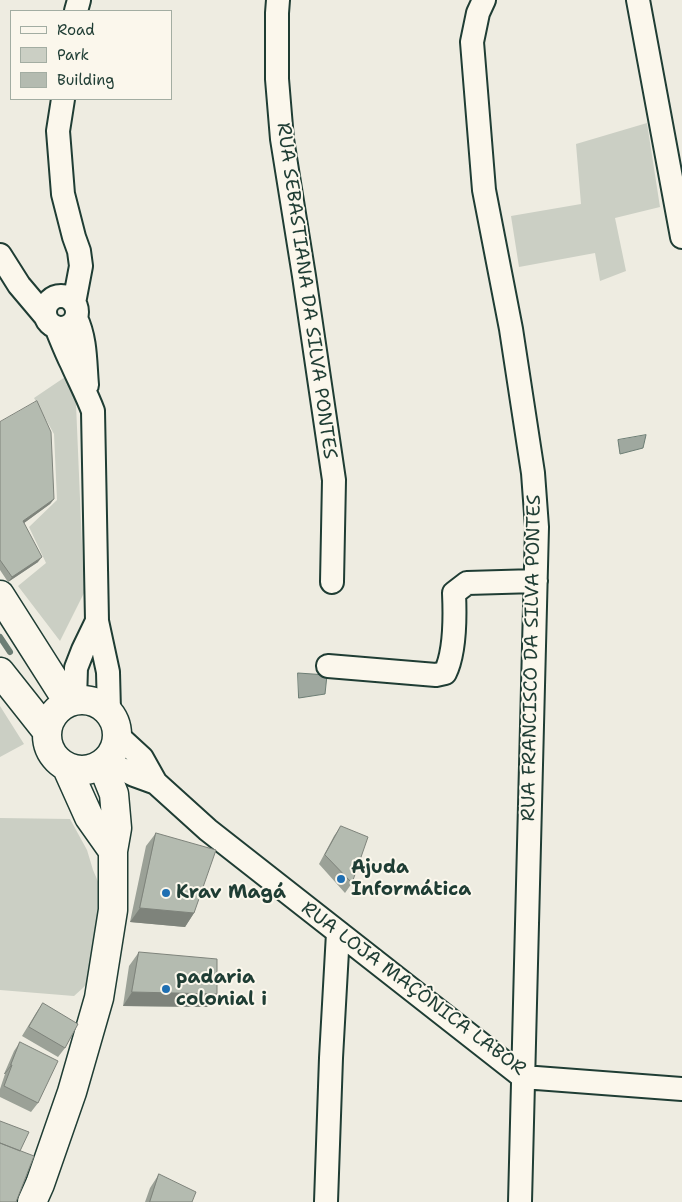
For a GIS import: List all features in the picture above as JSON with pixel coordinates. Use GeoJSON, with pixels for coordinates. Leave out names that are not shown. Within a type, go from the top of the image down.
{"type":"FeatureCollection","features":[{"type":"Feature","properties":{"kind":"street","name":"RUA SEBASTIANA DA SILVA PONTES"},"geometry":{"type":"LineString","coordinates":[[278,0],[278,79],[282,139],[306,286],[334,480],[332,582]]}},
{"type":"Feature","properties":{"kind":"street","name":"RUA FRANCISCO DA SILVA PONTES"},"geometry":{"type":"LineString","coordinates":[[484,0],[478,13],[472,42],[484,190],[511,329],[533,473],[537,527],[520,1202]]}},
{"type":"Feature","properties":{"kind":"street"},"geometry":{"type":"LineString","coordinates":[[638,0],[682,236]]}},
{"type":"Feature","properties":{"kind":"street"},"geometry":{"type":"LineString","coordinates":[[62,312],[81,266],[79,251],[63,194],[58,131],[63,100]]}},
{"type":"Feature","properties":{"kind":"street"},"geometry":{"type":"LineString","coordinates":[[0,255],[19,285],[62,312],[81,329],[88,396],[93,411],[97,621],[108,672],[116,744],[112,753],[104,762],[91,769],[79,770],[67,768],[55,759],[47,745],[46,730],[54,713],[71,701],[87,700],[99,704],[113,723]]}},
{"type":"Feature","properties":{"kind":"street"},"geometry":{"type":"LineString","coordinates":[[328,666],[436,675],[445,673],[449,665],[455,618],[454,593],[467,583],[536,580]]}},
{"type":"Feature","properties":{"kind":"street"},"geometry":{"type":"LineString","coordinates":[[0,595],[71,701]]}},
{"type":"Feature","properties":{"kind":"street"},"geometry":{"type":"LineString","coordinates":[[71,701],[76,668],[97,621]]}},
{"type":"Feature","properties":{"kind":"street"},"geometry":{"type":"LineString","coordinates":[[0,672],[46,730]]}},
{"type":"Feature","properties":{"kind":"street","name":"RUA LOJA MAÇÔNICA LABOR"},"geometry":{"type":"LineString","coordinates":[[113,723],[142,758],[156,783],[208,830],[523,1077],[682,1089]]}},
{"type":"Feature","properties":{"kind":"street"},"geometry":{"type":"LineString","coordinates":[[32,1202],[72,1092],[99,998],[113,910],[113,851],[117,828],[114,794],[104,762]]}},
{"type":"Feature","properties":{"kind":"street","name":"RUA LOJA MAÇÔNICA LABOR"},"geometry":{"type":"LineString","coordinates":[[104,762],[156,783]]}},
{"type":"Feature","properties":{"kind":"street"},"geometry":{"type":"LineString","coordinates":[[67,768],[89,817],[113,851]]}},
{"type":"Feature","properties":{"kind":"street"},"geometry":{"type":"LineString","coordinates":[[326,1202],[338,933]]}},
{"type":"Feature","properties":{"kind":"green space"},"geometry":{"type":"Polygon","coordinates":[[[647,123],[660,207],[615,218],[626,271],[600,281],[595,253],[519,267],[511,216],[581,204],[576,144],[647,123]]]}},
{"type":"Feature","properties":{"kind":"green space"},"geometry":{"type":"Polygon","coordinates":[[[71,373],[76,404],[84,593],[60,641],[18,586],[46,563],[29,527],[57,500],[54,434],[34,398],[71,373]]]}},
{"type":"Feature","properties":{"kind":"green space"},"geometry":{"type":"Polygon","coordinates":[[[0,706],[24,744],[0,757],[0,706]]]}},
{"type":"Feature","properties":{"kind":"green space"},"geometry":{"type":"Polygon","coordinates":[[[0,818],[70,819],[87,850],[93,870],[109,907],[92,977],[74,996],[0,990],[0,818]]]}},
{"type":"Feature","properties":{"kind":"shaded area"},"geometry":{"type":"Polygon","coordinates":[[[646,435],[643,448],[620,454],[618,440],[646,435]]]}},
{"type":"Feature","properties":{"kind":"shaded area"},"geometry":{"type":"Polygon","coordinates":[[[298,673],[327,675],[325,694],[299,698],[298,673]]]}},
{"type":"Feature","properties":{"kind":"building"},"geometry":{"type":"Polygon","coordinates":[[[37,401],[51,432],[54,499],[23,521],[42,557],[12,577],[0,560],[0,422],[37,401]]]}},
{"type":"Feature","properties":{"kind":"building","name":"Ajuda Informática"},"geometry":{"type":"Polygon","coordinates":[[[341,826],[368,837],[352,883],[325,855],[341,826]]]}},
{"type":"Feature","properties":{"kind":"building","name":"Krav Magá"},"geometry":{"type":"Polygon","coordinates":[[[156,833],[216,850],[194,913],[140,908],[156,833]]]}},
{"type":"Feature","properties":{"kind":"building"},"geometry":{"type":"Polygon","coordinates":[[[139,952],[217,959],[217,994],[132,992],[139,952]]]}},
{"type":"Feature","properties":{"kind":"building"},"geometry":{"type":"Polygon","coordinates":[[[43,1003],[78,1024],[65,1048],[29,1027],[43,1003]]]}},
{"type":"Feature","properties":{"kind":"building"},"geometry":{"type":"Polygon","coordinates":[[[20,1042],[58,1061],[38,1103],[4,1086],[20,1042]]]}},
{"type":"Feature","properties":{"kind":"building"},"geometry":{"type":"Polygon","coordinates":[[[0,1121],[29,1132],[20,1151],[0,1143],[0,1121]]]}},
{"type":"Feature","properties":{"kind":"building"},"geometry":{"type":"Polygon","coordinates":[[[0,1143],[34,1156],[16,1202],[0,1202],[0,1143]]]}},
{"type":"Feature","properties":{"kind":"building"},"geometry":{"type":"Polygon","coordinates":[[[159,1174],[196,1192],[192,1202],[150,1202],[159,1174]]]}},
{"type":"Feature","properties":{"kind":"waterway"},"geometry":{"type":"LineString","coordinates":[[0,637],[10,652]]}},
{"type":"Feature","properties":{"kind":"place","name":"Ajuda Informática"},"geometry":{"type":"Point","coordinates":[341,879]}},
{"type":"Feature","properties":{"kind":"place","name":"Krav Magá"},"geometry":{"type":"Point","coordinates":[166,893]}},
{"type":"Feature","properties":{"kind":"place","name":"padaria colonial i"},"geometry":{"type":"Point","coordinates":[166,989]}}]}
